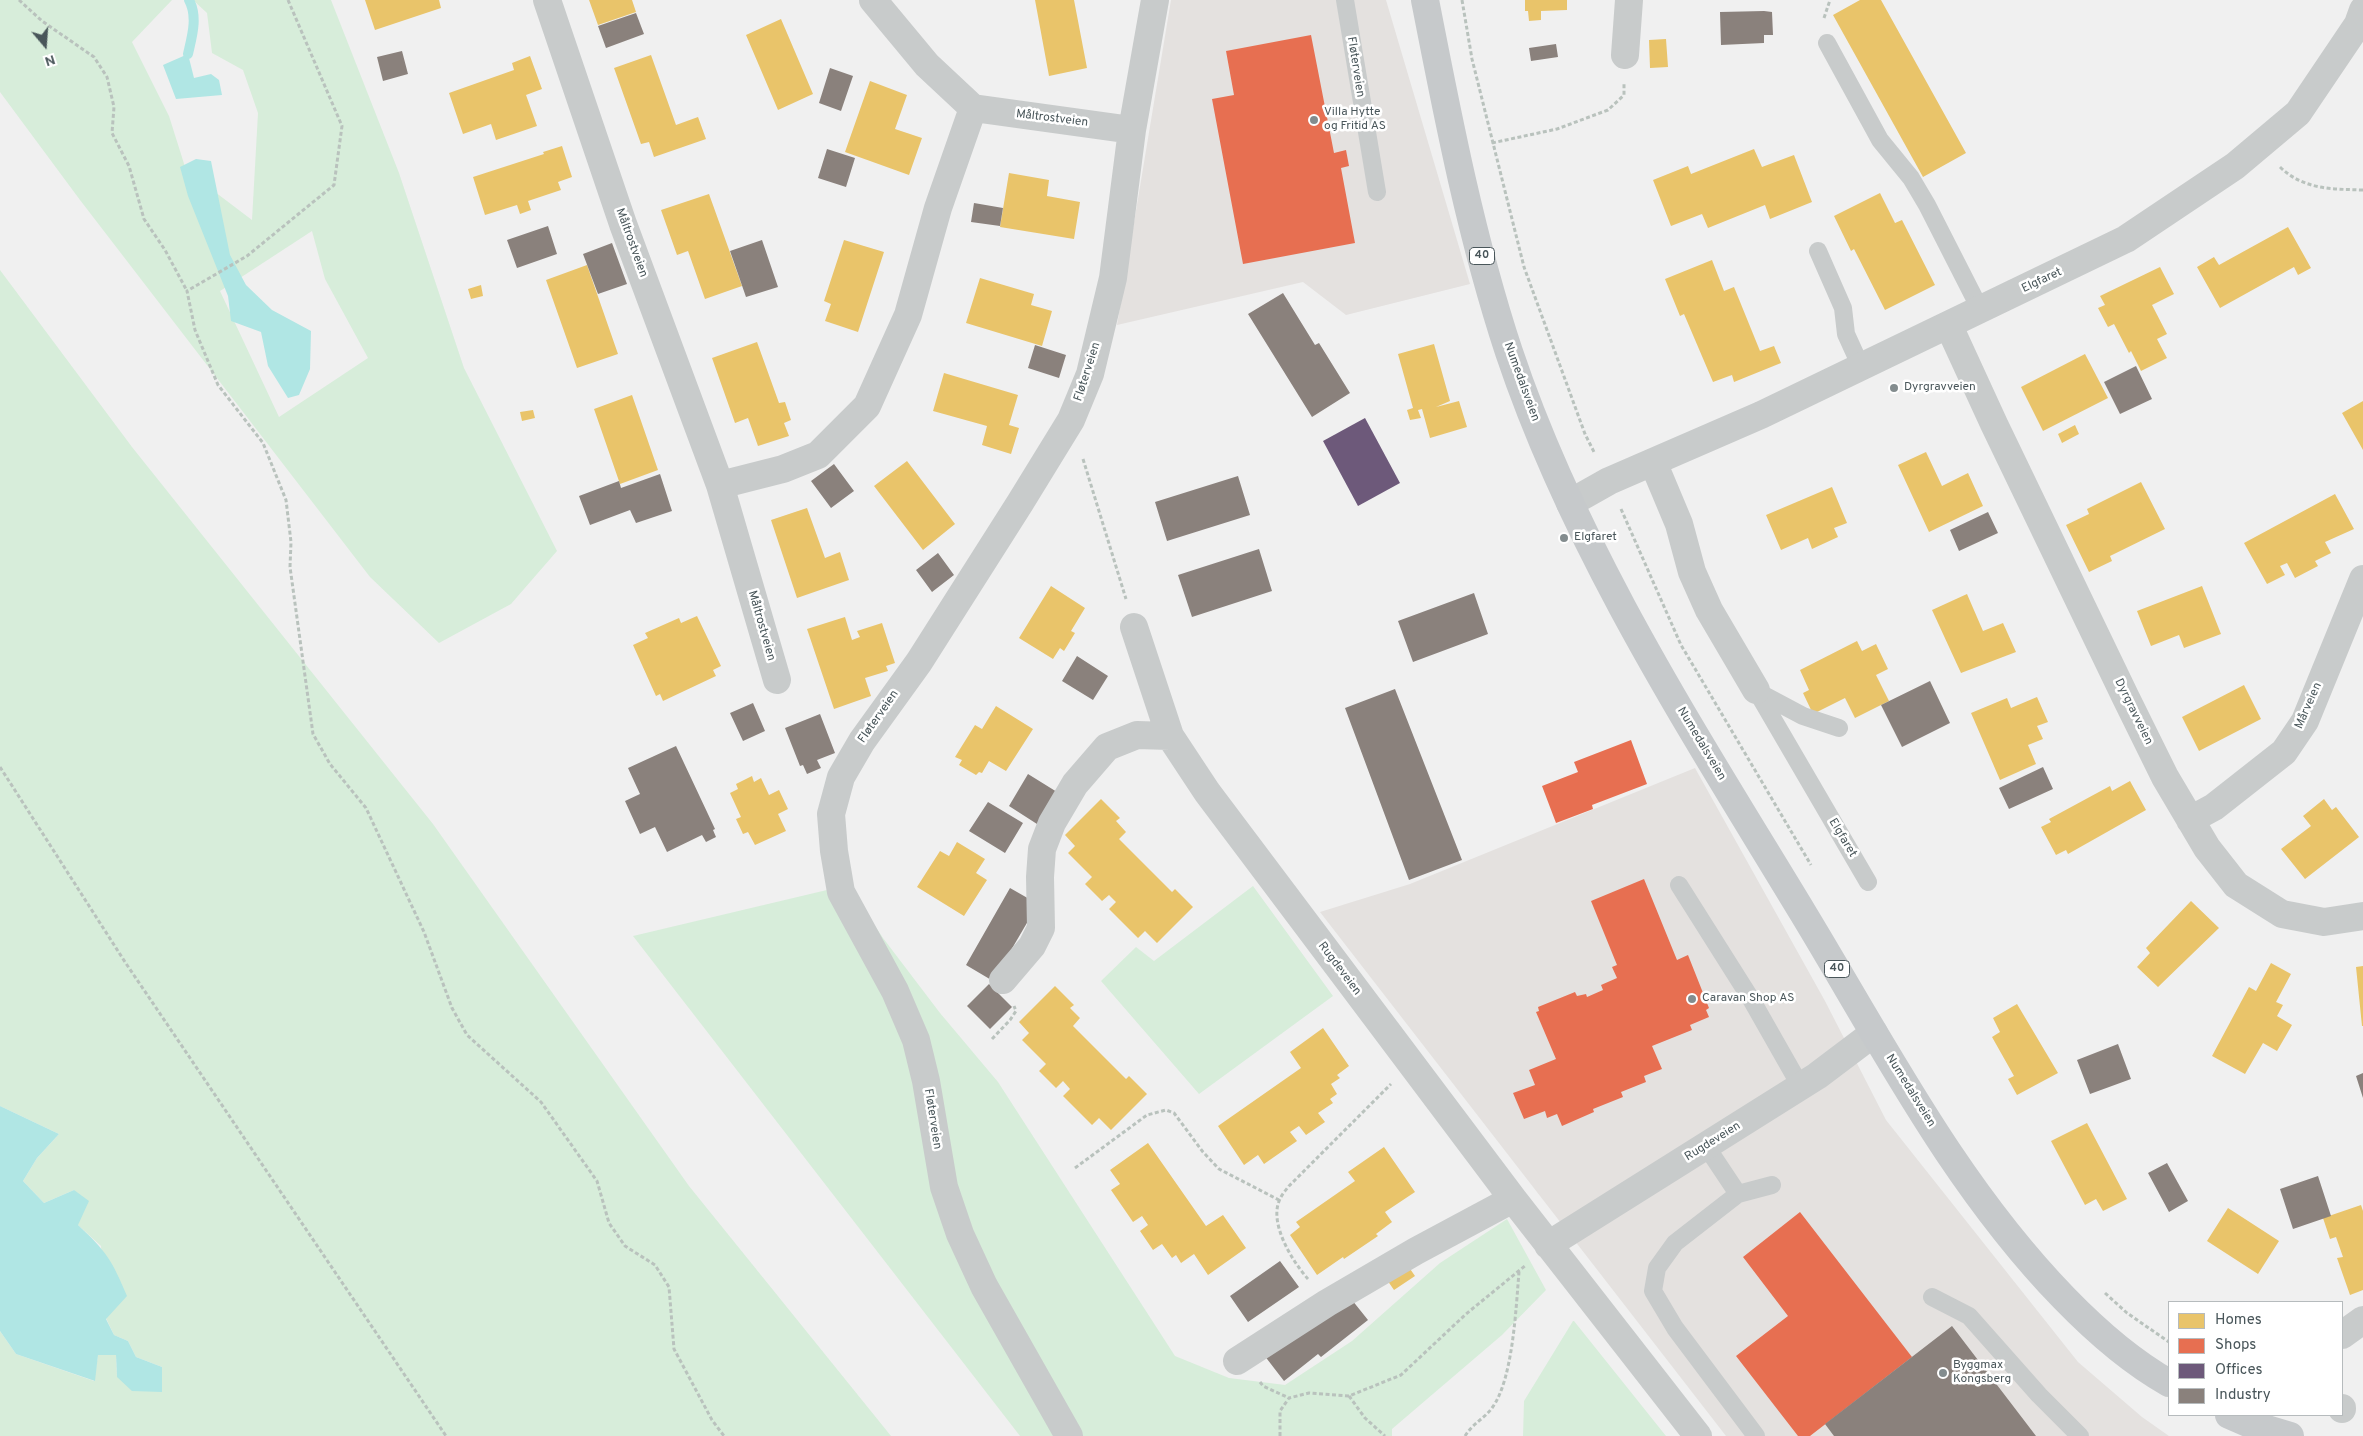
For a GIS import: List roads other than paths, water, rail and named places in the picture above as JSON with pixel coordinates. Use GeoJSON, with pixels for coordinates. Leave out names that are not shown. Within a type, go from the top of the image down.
{"type":"FeatureCollection","features":[{"type":"Feature","properties":{"kind":"main road","name":"Numedalsveien"},"geometry":{"type":"LineString","coordinates":[[1425,0],[1454,146],[1492,296],[1509,352],[1570,503],[1600,564],[1678,707],[1874,1033],[1942,1142],[2006,1234],[2042,1275],[2082,1317],[2123,1352],[2168,1382]]}},
{"type":"Feature","properties":{"kind":"main road"},"geometry":{"type":"LineString","coordinates":[[2230,1416],[2290,1436]]}},
{"type":"Feature","properties":{"kind":"street","name":"Måltrostveien"},"geometry":{"type":"LineString","coordinates":[[547,0],[623,224],[720,485],[777,680]]}},
{"type":"Feature","properties":{"kind":"street"},"geometry":{"type":"LineString","coordinates":[[720,485],[783,469],[818,455],[866,406],[908,315],[938,208],[973,108],[926,65],[873,0]]}},
{"type":"Feature","properties":{"kind":"street","name":"Fløterveien"},"geometry":{"type":"LineString","coordinates":[[1069,1436],[984,1286],[960,1234],[944,1187],[926,1080],[916,1040],[895,991],[841,892],[834,851],[831,814],[842,777],[862,741],[919,662],[1071,420],[1090,374],[1113,278],[1132,130],[1155,0]]}},
{"type":"Feature","properties":{"kind":"street"},"geometry":{"type":"LineString","coordinates":[[1625,55],[1629,0]]}},
{"type":"Feature","properties":{"kind":"street","name":"Elgfaret"},"geometry":{"type":"LineString","coordinates":[[1570,503],[1609,482],[1761,415],[1949,326],[1980,309],[2039,283],[2126,239],[2234,166],[2298,113],[2358,24],[2363,10]]}},
{"type":"Feature","properties":{"kind":"street","name":"Måltrostveien"},"geometry":{"type":"LineString","coordinates":[[973,108],[1132,130]]}},
{"type":"Feature","properties":{"kind":"street","name":"Dyrgravveien"},"geometry":{"type":"LineString","coordinates":[[1949,326],[1994,424],[2165,777],[2207,848],[2236,885],[2282,914],[2324,922],[2363,916]]}},
{"type":"Feature","properties":{"kind":"street","name":"Elgfaret"},"geometry":{"type":"LineString","coordinates":[[1653,462],[1679,524],[1692,572],[1709,610],[1756,690]]}},
{"type":"Feature","properties":{"kind":"street","name":"Mårveien"},"geometry":{"type":"LineString","coordinates":[[2190,820],[2214,808],[2284,752],[2305,721],[2363,579]]}},
{"type":"Feature","properties":{"kind":"street","name":"Rugdeveien"},"geometry":{"type":"LineString","coordinates":[[1134,627],[1170,736],[1207,792],[1548,1245],[1698,1436]]}},
{"type":"Feature","properties":{"kind":"street"},"geometry":{"type":"LineString","coordinates":[[1003,980],[1032,946],[1041,928],[1040,877],[1042,849],[1052,823],[1075,784],[1107,747],[1137,736],[1170,736]]}},
{"type":"Feature","properties":{"kind":"street","name":"Rugdeveien"},"geometry":{"type":"LineString","coordinates":[[1548,1245],[1801,1087],[1874,1033]]}},
{"type":"Feature","properties":{"kind":"street"},"geometry":{"type":"LineString","coordinates":[[1237,1362],[1327,1303],[1416,1251],[1513,1198]]}},
{"type":"Feature","properties":{"kind":"street"},"geometry":{"type":"LineString","coordinates":[[2343,1334],[2363,1320]]}},
{"type":"Feature","properties":{"kind":"lane","name":"Fløterveien"},"geometry":{"type":"LineString","coordinates":[[1345,0],[1377,192]]}},
{"type":"Feature","properties":{"kind":"lane"},"geometry":{"type":"LineString","coordinates":[[1826,43],[1880,140],[1911,178],[1927,205],[1980,309]]}},
{"type":"Feature","properties":{"kind":"lane"},"geometry":{"type":"LineString","coordinates":[[1818,251],[1843,308],[1846,334],[1861,367]]}},
{"type":"Feature","properties":{"kind":"lane"},"geometry":{"type":"LineString","coordinates":[[1756,690],[1803,716],[1839,728]]}},
{"type":"Feature","properties":{"kind":"lane","name":"Elgfaret"},"geometry":{"type":"LineString","coordinates":[[1756,690],[1868,882]]}},
{"type":"Feature","properties":{"kind":"lane"},"geometry":{"type":"LineString","coordinates":[[1679,886],[1751,999],[1801,1087]]}},
{"type":"Feature","properties":{"kind":"lane"},"geometry":{"type":"LineString","coordinates":[[1706,1146],[1738,1194]]}},
{"type":"Feature","properties":{"kind":"lane"},"geometry":{"type":"LineString","coordinates":[[1756,1436],[1675,1328],[1653,1291],[1657,1268],[1675,1243],[1738,1194],[1772,1186]]}},
{"type":"Feature","properties":{"kind":"lane"},"geometry":{"type":"LineString","coordinates":[[1932,1297],[1969,1316],[2039,1395],[2080,1436]]}},
{"type":"Feature","properties":{"kind":"lane"},"geometry":{"type":"LineString","coordinates":[[2229,1416],[2242,1436]]}},
{"type":"Feature","properties":{"kind":"water"},"geometry":{"type":"Polygon","coordinates":[[[188,54],[194,78],[211,74],[219,80],[222,95],[176,99],[163,65],[188,54]]]}},
{"type":"Feature","properties":{"kind":"water"},"geometry":{"type":"Polygon","coordinates":[[[196,159],[211,161],[230,255],[246,285],[272,310],[311,331],[310,369],[299,395],[288,398],[268,366],[261,332],[231,321],[228,296],[188,196],[180,167],[196,159]]]}},
{"type":"Feature","properties":{"kind":"water"},"geometry":{"type":"Polygon","coordinates":[[[0,1106],[59,1134],[37,1158],[23,1181],[44,1203],[74,1190],[89,1201],[78,1225],[107,1257],[117,1273],[127,1296],[106,1319],[114,1335],[128,1341],[136,1357],[162,1367],[162,1392],[132,1391],[117,1377],[116,1355],[98,1355],[95,1381],[16,1354],[0,1331],[0,1106]]]}},
{"type":"Feature","properties":{"kind":"waterway"},"geometry":{"type":"LineString","coordinates":[[188,54],[194,20],[189,0]]}},
{"type":"Feature","properties":{"kind":"place","name":"Villa Hytte og Fritid AS"},"geometry":{"type":"Point","coordinates":[1314,120]}},
{"type":"Feature","properties":{"kind":"place","name":"Dyrgravveien"},"geometry":{"type":"Point","coordinates":[1894,388]}},
{"type":"Feature","properties":{"kind":"place","name":"Elgfaret"},"geometry":{"type":"Point","coordinates":[1564,538]}},
{"type":"Feature","properties":{"kind":"place","name":"Caravan Shop AS"},"geometry":{"type":"Point","coordinates":[1692,999]}},
{"type":"Feature","properties":{"kind":"place","name":"Byggmax Kongsberg"},"geometry":{"type":"Point","coordinates":[1943,1373]}}]}
